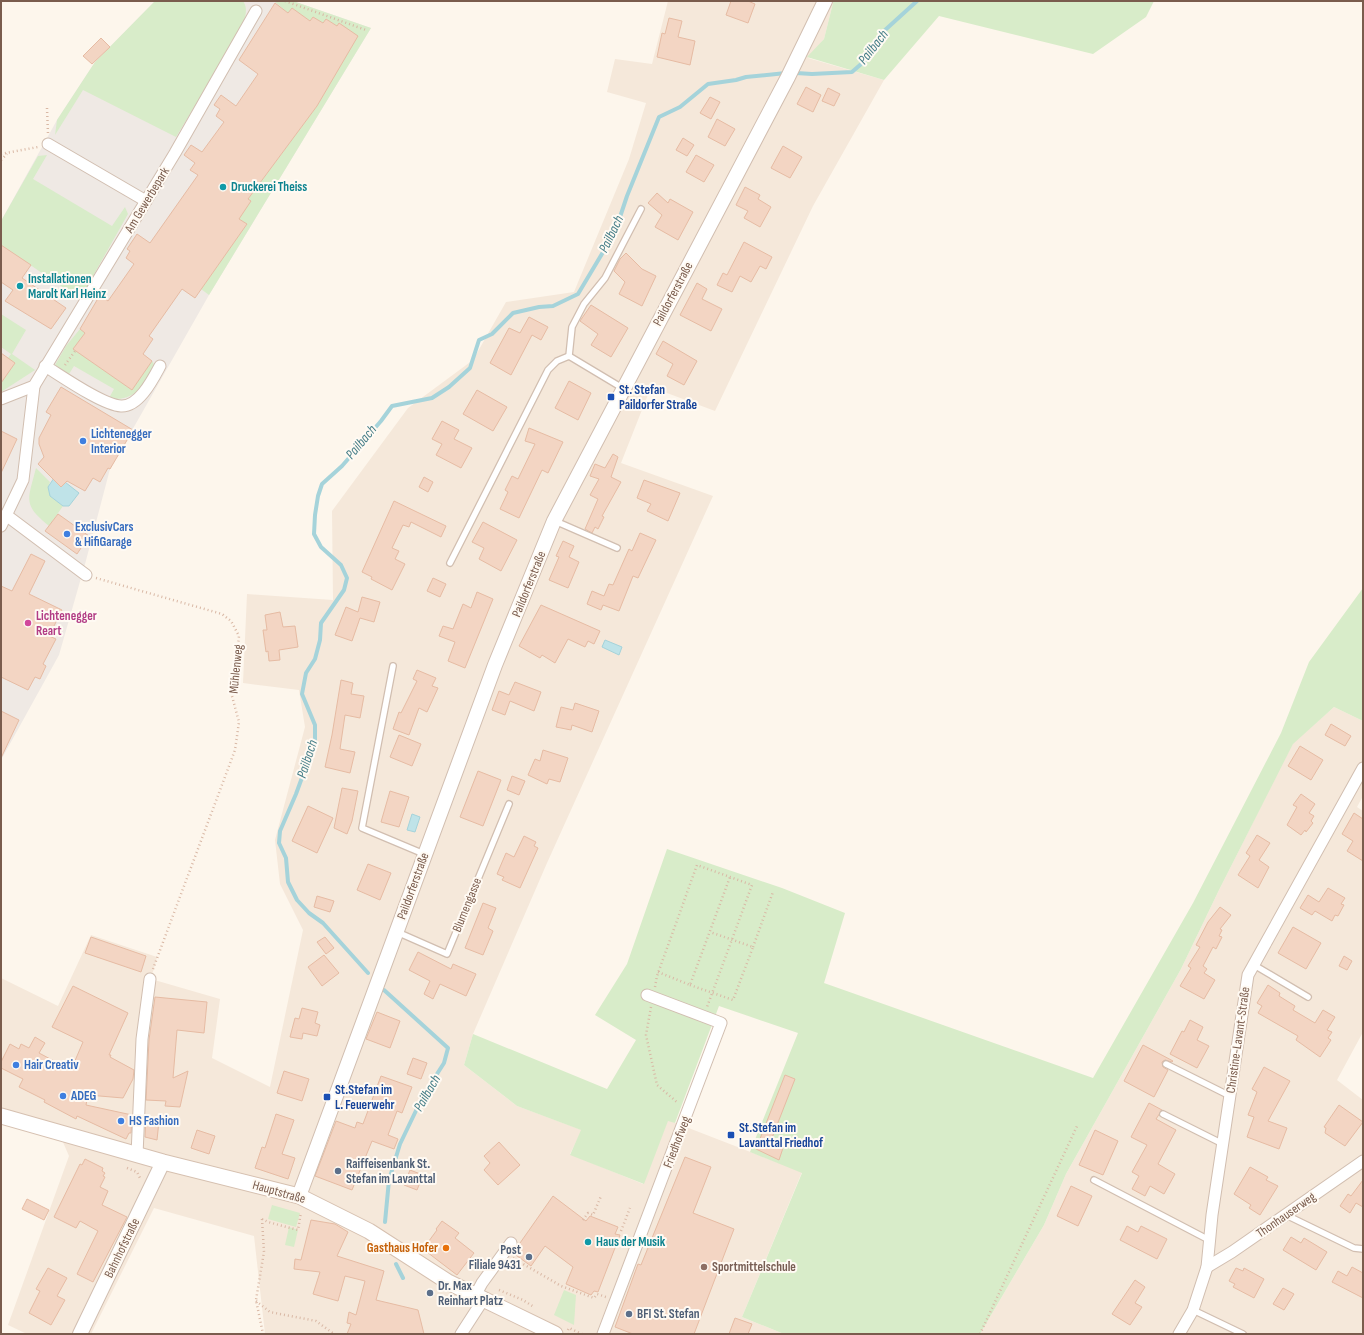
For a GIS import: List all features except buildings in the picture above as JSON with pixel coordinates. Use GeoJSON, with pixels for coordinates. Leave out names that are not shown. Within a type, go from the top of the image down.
{"type":"FeatureCollection","features":[{"type":"Feature","properties":{"kind":"main road","name":"Hauptstraße"},"geometry":{"type":"LineString","coordinates":[[1,1116],[163,1162],[299,1196],[370,1231],[448,1282],[555,1334]]}},
{"type":"Feature","properties":{"kind":"street","name":"Paildorferstraße"},"geometry":{"type":"LineString","coordinates":[[299,1196],[495,665],[554,520],[788,77],[823,2]]}},
{"type":"Feature","properties":{"kind":"street","name":"Am Gewerbepark"},"geometry":{"type":"LineString","coordinates":[[3,521],[23,480],[34,386],[146,201],[256,11]]}},
{"type":"Feature","properties":{"kind":"street"},"geometry":{"type":"LineString","coordinates":[[48,144],[146,201]]}},
{"type":"Feature","properties":{"kind":"street"},"geometry":{"type":"LineString","coordinates":[[46,366],[108,403],[123,406],[138,399],[151,383],[160,366]]}},
{"type":"Feature","properties":{"kind":"street"},"geometry":{"type":"LineString","coordinates":[[1,399],[34,386]]}},
{"type":"Feature","properties":{"kind":"street"},"geometry":{"type":"LineString","coordinates":[[3,521],[86,575]]}},
{"type":"Feature","properties":{"kind":"street","name":"Christine-Lavant-Straße"},"geometry":{"type":"LineString","coordinates":[[1179,1334],[1194,1310],[1206,1267],[1248,975],[1363,768]]}},
{"type":"Feature","properties":{"kind":"street"},"geometry":{"type":"LineString","coordinates":[[137,1155],[142,1039],[150,979]]}},
{"type":"Feature","properties":{"kind":"street","name":"Friedhofweg"},"geometry":{"type":"LineString","coordinates":[[603,1334],[721,1023],[650,996]]}},
{"type":"Feature","properties":{"kind":"street","name":"Thonhauserweg"},"geometry":{"type":"LineString","coordinates":[[1206,1267],[1232,1252],[1363,1161]]}},
{"type":"Feature","properties":{"kind":"street","name":"Bahnhofstraße"},"geometry":{"type":"LineString","coordinates":[[80,1334],[163,1162]]}},
{"type":"Feature","properties":{"kind":"street"},"geometry":{"type":"LineString","coordinates":[[461,1334],[479,1298],[482,1283],[511,1243]]}},
{"type":"Feature","properties":{"kind":"lane"},"geometry":{"type":"LineString","coordinates":[[569,356],[572,327],[584,304],[605,278],[640,209]]}},
{"type":"Feature","properties":{"kind":"lane"},"geometry":{"type":"LineString","coordinates":[[569,356],[624,388]]}},
{"type":"Feature","properties":{"kind":"lane"},"geometry":{"type":"LineString","coordinates":[[450,563],[548,370],[558,361],[569,356]]}},
{"type":"Feature","properties":{"kind":"lane"},"geometry":{"type":"LineString","coordinates":[[554,520],[617,548]]}},
{"type":"Feature","properties":{"kind":"lane"},"geometry":{"type":"LineString","coordinates":[[393,666],[362,828],[425,855]]}},
{"type":"Feature","properties":{"kind":"lane","name":"Blumengasse"},"geometry":{"type":"LineString","coordinates":[[396,932],[447,954],[509,804]]}},
{"type":"Feature","properties":{"kind":"lane"},"geometry":{"type":"LineString","coordinates":[[1254,965],[1308,997]]}},
{"type":"Feature","properties":{"kind":"lane"},"geometry":{"type":"LineString","coordinates":[[1166,1064],[1230,1096]]}},
{"type":"Feature","properties":{"kind":"lane"},"geometry":{"type":"LineString","coordinates":[[1163,1114],[1223,1144]]}},
{"type":"Feature","properties":{"kind":"lane"},"geometry":{"type":"LineString","coordinates":[[1094,1180],[1209,1240]]}},
{"type":"Feature","properties":{"kind":"lane"},"geometry":{"type":"LineString","coordinates":[[1286,1215],[1354,1248],[1363,1248]]}},
{"type":"Feature","properties":{"kind":"lane"},"geometry":{"type":"LineString","coordinates":[[1194,1310],[1243,1334]]}},
{"type":"Feature","properties":{"kind":"path"},"geometry":{"type":"LineString","coordinates":[[285,1],[366,30]]}},
{"type":"Feature","properties":{"kind":"path"},"geometry":{"type":"LineString","coordinates":[[1,154],[8,154],[48,144],[47,108]]}},
{"type":"Feature","properties":{"kind":"path"},"geometry":{"type":"LineString","coordinates":[[1,160],[8,154]]}},
{"type":"Feature","properties":{"kind":"path"},"geometry":{"type":"LineString","coordinates":[[59,374],[75,351]]}},
{"type":"Feature","properties":{"kind":"path","name":"Mühlenweg"},"geometry":{"type":"LineString","coordinates":[[86,575],[222,614],[231,621],[239,636],[232,696],[239,722],[235,750],[150,979]]}},
{"type":"Feature","properties":{"kind":"path"},"geometry":{"type":"LineString","coordinates":[[688,1111],[658,1085],[646,1035],[650,996],[697,865],[752,886],[703,1016]]}},
{"type":"Feature","properties":{"kind":"path"},"geometry":{"type":"LineString","coordinates":[[690,985],[730,877]]}},
{"type":"Feature","properties":{"kind":"path"},"geometry":{"type":"LineString","coordinates":[[658,972],[712,994],[733,1000],[773,892]]}},
{"type":"Feature","properties":{"kind":"path"},"geometry":{"type":"LineString","coordinates":[[710,932],[753,947]]}},
{"type":"Feature","properties":{"kind":"path"},"geometry":{"type":"LineString","coordinates":[[980,1334],[1078,1124]]}},
{"type":"Feature","properties":{"kind":"path"},"geometry":{"type":"LineString","coordinates":[[584,1220],[588,1213],[593,1215],[601,1196]]}},
{"type":"Feature","properties":{"kind":"path"},"geometry":{"type":"LineString","coordinates":[[621,1231],[630,1208]]}},
{"type":"Feature","properties":{"kind":"path"},"geometry":{"type":"LineString","coordinates":[[262,1219],[264,1252],[256,1300],[263,1334]]}},
{"type":"Feature","properties":{"kind":"path"},"geometry":{"type":"LineString","coordinates":[[526,1266],[562,1286],[594,1298],[597,1294],[608,1298]]}},
{"type":"Feature","properties":{"kind":"path"},"geometry":{"type":"LineString","coordinates":[[256,1300],[270,1312],[316,1321],[334,1334]]}},
{"type":"Feature","properties":{"kind":"path"},"geometry":{"type":"LineString","coordinates":[[566,1334],[569,1328],[582,1334]]}},
{"type":"Feature","properties":{"kind":"shaded area"},"geometry":{"type":"Polygon","coordinates":[[[155,1],[293,1],[371,28],[209,295],[110,469],[84,568],[86,578],[81,578],[59,655],[1,760],[1,221],[57,120],[95,62],[155,1]]]}},
{"type":"Feature","properties":{"kind":"shaded area"},"geometry":{"type":"Polygon","coordinates":[[[668,1],[830,1],[833,3],[824,39],[808,58],[884,80],[813,206],[715,411],[651,387],[621,463],[713,496],[547,863],[473,1034],[464,1065],[517,1106],[582,1130],[570,1154],[643,1184],[668,1120],[802,1172],[742,1317],[784,1334],[265,1334],[254,1236],[154,1208],[91,1334],[27,1334],[8,1325],[69,1156],[59,1133],[1,1116],[1,978],[58,1006],[91,935],[157,957],[151,979],[220,999],[212,1058],[270,1087],[303,930],[280,884],[275,840],[305,727],[299,690],[243,683],[247,594],[333,600],[332,511],[408,408],[473,360],[506,302],[574,292],[629,159],[646,103],[607,92],[615,59],[652,64],[668,1]]]}},
{"type":"Feature","properties":{"kind":"shaded area"},"geometry":{"type":"Polygon","coordinates":[[[1334,707],[1363,721],[1363,796],[1357,807],[1363,811],[1363,1032],[1337,1080],[1363,1100],[1363,1334],[980,1334],[1044,1225],[1066,1174],[1181,969],[1293,743],[1334,707]]]}},
{"type":"Feature","properties":{"kind":"green space"},"geometry":{"type":"Polygon","coordinates":[[[155,1],[243,1],[246,9],[245,17],[239,33],[176,137],[83,90],[55,135],[57,120],[95,62],[155,1]]]}},
{"type":"Feature","properties":{"kind":"green space"},"geometry":{"type":"Polygon","coordinates":[[[274,1],[293,1],[371,28],[209,295],[201,289],[247,224],[236,217],[251,201],[248,199],[317,106],[357,37],[339,23],[337,26],[326,19],[323,23],[313,17],[310,21],[292,8],[288,13],[274,1]]]}},
{"type":"Feature","properties":{"kind":"green space"},"geometry":{"type":"Polygon","coordinates":[[[830,1],[1154,1],[1146,17],[1093,54],[939,16],[884,80],[807,57],[824,39],[833,3],[830,1]]]}},
{"type":"Feature","properties":{"kind":"green space"},"geometry":{"type":"Polygon","coordinates":[[[47,155],[33,179],[112,226],[125,207],[128,214],[80,299],[1,245],[1,221],[38,156],[47,155]]]}},
{"type":"Feature","properties":{"kind":"green space"},"geometry":{"type":"Polygon","coordinates":[[[1,314],[26,330],[12,354],[35,370],[1,392],[1,383],[15,363],[8,358],[11,354],[1,347],[1,314]]]}},
{"type":"Feature","properties":{"kind":"green space"},"geometry":{"type":"Polygon","coordinates":[[[80,329],[85,333],[73,349],[132,390],[152,361],[155,366],[147,380],[137,391],[125,398],[109,398],[114,389],[74,366],[69,374],[55,365],[66,346],[80,329]]]}},
{"type":"Feature","properties":{"kind":"green space"},"geometry":{"type":"Polygon","coordinates":[[[36,468],[50,482],[49,490],[51,496],[63,506],[49,526],[34,512],[29,501],[29,495],[36,468]]]}},
{"type":"Feature","properties":{"kind":"green space"},"geometry":{"type":"Polygon","coordinates":[[[1363,588],[1363,721],[1334,707],[1293,744],[1181,969],[1066,1174],[1044,1225],[980,1334],[784,1334],[742,1317],[802,1173],[750,1152],[798,1033],[719,1006],[675,1123],[668,1121],[644,1184],[570,1155],[581,1130],[517,1106],[464,1065],[473,1034],[607,1089],[636,1040],[595,1015],[627,964],[667,849],[782,888],[845,913],[824,983],[1093,1078],[1193,903],[1281,733],[1309,662],[1363,588]]]}},
{"type":"Feature","properties":{"kind":"green space"},"geometry":{"type":"Polygon","coordinates":[[[272,1205],[300,1213],[296,1227],[268,1219],[272,1205]]]}},
{"type":"Feature","properties":{"kind":"green space"},"geometry":{"type":"Polygon","coordinates":[[[289,1227],[298,1230],[294,1247],[285,1245],[289,1227]]]}},
{"type":"Feature","properties":{"kind":"green space"},"geometry":{"type":"Polygon","coordinates":[[[564,1290],[576,1295],[574,1325],[554,1315],[564,1290]]]}},
{"type":"Feature","properties":{"kind":"water"},"geometry":{"type":"Polygon","coordinates":[[[56,475],[79,493],[69,506],[63,506],[50,496],[48,487],[56,475]]]}},
{"type":"Feature","properties":{"kind":"water"},"geometry":{"type":"Polygon","coordinates":[[[605,640],[622,647],[619,655],[602,647],[605,640]]]}},
{"type":"Feature","properties":{"kind":"water"},"geometry":{"type":"Polygon","coordinates":[[[412,814],[420,817],[415,832],[407,830],[412,814]]]}},
{"type":"Feature","properties":{"kind":"waterway","name":"Pailbach"},"geometry":{"type":"LineString","coordinates":[[796,73],[812,74],[852,72],[868,58],[879,43],[884,31],[917,1]]}},
{"type":"Feature","properties":{"kind":"waterway","name":"Pailbach"},"geometry":{"type":"LineString","coordinates":[[368,973],[323,923],[309,913],[297,900],[288,882],[286,858],[279,843],[280,831],[296,794],[315,742],[315,725],[302,694],[306,673],[315,659],[320,640],[321,623],[344,590],[347,578],[341,565],[321,547],[314,534],[318,496],[322,484],[342,466],[392,406],[432,398],[449,387],[470,368],[479,340],[492,334],[513,313],[539,307],[553,306],[578,294],[615,232],[627,196],[659,117],[680,107],[708,84],[746,77],[786,73]]}},
{"type":"Feature","properties":{"kind":"waterway","name":"Pailbach"},"geometry":{"type":"LineString","coordinates":[[384,990],[448,1048],[444,1063],[423,1096],[400,1144],[389,1180],[385,1222]]}},
{"type":"Feature","properties":{"kind":"waterway","name":"Pailbach"},"geometry":{"type":"LineString","coordinates":[[396,1264],[403,1278]]}},
{"type":"Feature","properties":{"kind":"place","name":"Druckerei Theiss"},"geometry":{"type":"Point","coordinates":[223,187]}},
{"type":"Feature","properties":{"kind":"place","name":"Installationen Marolt Karl Heinz"},"geometry":{"type":"Point","coordinates":[20,286]}},
{"type":"Feature","properties":{"kind":"place","name":"St. Stefan Paildorfer Straße"},"geometry":{"type":"Point","coordinates":[611,397]}},
{"type":"Feature","properties":{"kind":"place","name":"Lichtenegger Interior"},"geometry":{"type":"Point","coordinates":[83,441]}},
{"type":"Feature","properties":{"kind":"place","name":"ExclusivCars & HifiGarage"},"geometry":{"type":"Point","coordinates":[67,534]}},
{"type":"Feature","properties":{"kind":"place","name":"Lichtenegger Reart"},"geometry":{"type":"Point","coordinates":[28,623]}},
{"type":"Feature","properties":{"kind":"place","name":"Hair Creativ"},"geometry":{"type":"Point","coordinates":[16,1065]}},
{"type":"Feature","properties":{"kind":"place","name":"ADEG"},"geometry":{"type":"Point","coordinates":[63,1096]}},
{"type":"Feature","properties":{"kind":"place","name":"St.Stefan im L. Feuerwehr"},"geometry":{"type":"Point","coordinates":[327,1097]}},
{"type":"Feature","properties":{"kind":"place","name":"HS Fashion"},"geometry":{"type":"Point","coordinates":[121,1121]}},
{"type":"Feature","properties":{"kind":"place","name":"St.Stefan im Lavanttal Friedhof"},"geometry":{"type":"Point","coordinates":[731,1135]}},
{"type":"Feature","properties":{"kind":"place","name":"Raiffeisenbank St. Stefan im Lavanttal"},"geometry":{"type":"Point","coordinates":[338,1171]}},
{"type":"Feature","properties":{"kind":"place","name":"Haus der Musik"},"geometry":{"type":"Point","coordinates":[588,1242]}},
{"type":"Feature","properties":{"kind":"place","name":"Gasthaus Hofer"},"geometry":{"type":"Point","coordinates":[446,1248]}},
{"type":"Feature","properties":{"kind":"place","name":"Post Filiale 9431"},"geometry":{"type":"Point","coordinates":[529,1257]}},
{"type":"Feature","properties":{"kind":"place","name":"Sportmittelschule"},"geometry":{"type":"Point","coordinates":[704,1267]}},
{"type":"Feature","properties":{"kind":"place","name":"Dr. Max Reinhart Platz"},"geometry":{"type":"Point","coordinates":[430,1293]}},
{"type":"Feature","properties":{"kind":"place","name":"BFI St. Stefan"},"geometry":{"type":"Point","coordinates":[629,1314]}}]}
